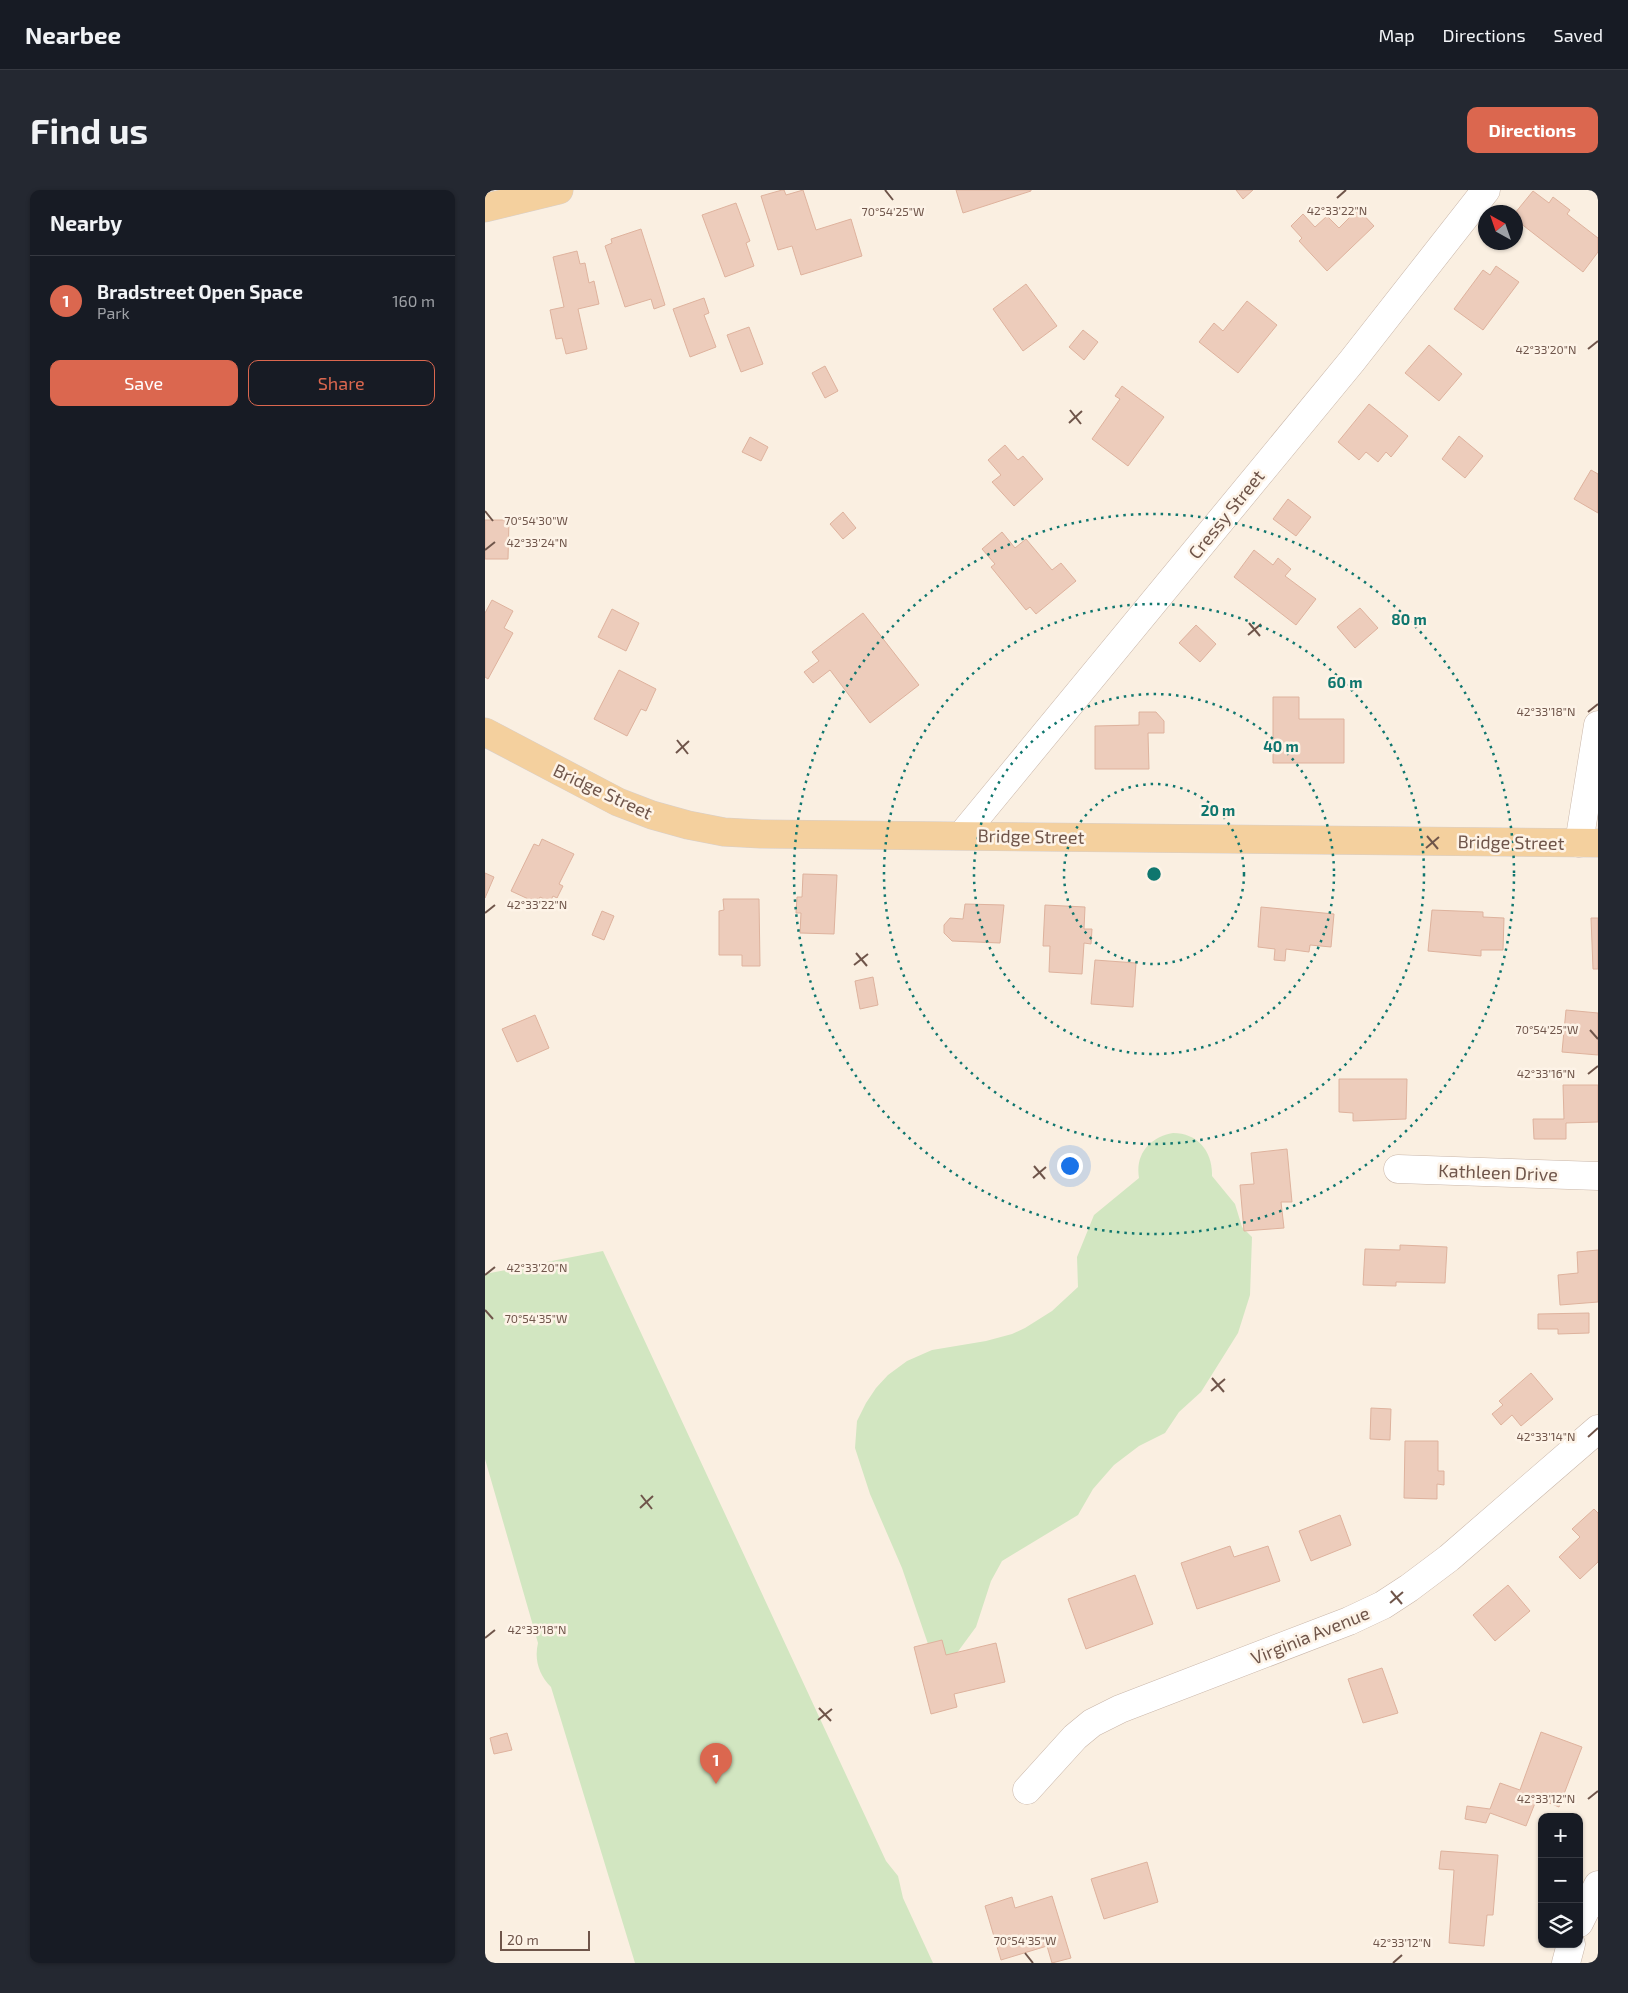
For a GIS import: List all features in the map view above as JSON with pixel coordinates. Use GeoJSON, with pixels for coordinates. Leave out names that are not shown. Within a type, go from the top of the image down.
{"type":"FeatureCollection","features":[{"type":"Feature","properties":{"kind":"main road"},"geometry":{"type":"LineString","coordinates":[[491,201],[559,190]]}},
{"type":"Feature","properties":{"kind":"main road","name":"Bridge Street"},"geometry":{"type":"LineString","coordinates":[[485,732],[618,802],[652,815],[724,832],[761,834],[1589,843]]}},
{"type":"Feature","properties":{"kind":"street","name":"Cressy Street"},"geometry":{"type":"LineString","coordinates":[[962,835],[1352,361],[1487,190]]}},
{"type":"Feature","properties":{"kind":"street"},"geometry":{"type":"LineString","coordinates":[[1589,843],[1598,725]]}},
{"type":"Feature","properties":{"kind":"street","name":"Kathleen Drive"},"geometry":{"type":"LineString","coordinates":[[1399,1169],[1598,1176]]}},
{"type":"Feature","properties":{"kind":"street","name":"Virginia Avenue"},"geometry":{"type":"LineString","coordinates":[[1027,1790],[1075,1737],[1092,1724],[1120,1709],[1349,1622],[1383,1605],[1449,1558],[1598,1428]]}},
{"type":"Feature","properties":{"kind":"street"},"geometry":{"type":"LineString","coordinates":[[1583,1915],[1598,1885]]}},
{"type":"Feature","properties":{"kind":"street"},"geometry":{"type":"LineString","coordinates":[[1566,1963],[1570,1948]]}},
{"type":"Feature","properties":{"kind":"green space"},"geometry":{"type":"Polygon","coordinates":[[[1173,1133],[1190,1136],[1197,1140],[1207,1152],[1212,1167],[1212,1176],[1235,1204],[1242,1227],[1252,1237],[1250,1295],[1238,1333],[1201,1392],[1179,1412],[1165,1433],[1139,1446],[1114,1465],[1093,1489],[1078,1515],[1002,1561],[991,1581],[976,1627],[951,1661],[928,1644],[902,1568],[870,1494],[855,1448],[857,1421],[876,1388],[888,1375],[907,1361],[932,1350],[986,1341],[1012,1334],[1052,1311],[1078,1287],[1077,1257],[1094,1215],[1139,1178],[1139,1161],[1146,1148],[1157,1138],[1173,1133]]]}},
{"type":"Feature","properties":{"kind":"green space"},"geometry":{"type":"Polygon","coordinates":[[[603,1251],[886,1861],[898,1876],[903,1898],[933,1963],[635,1963],[551,1687],[543,1677],[537,1661],[538,1643],[485,1459],[485,1274],[603,1251]]]}},
{"type":"Feature","properties":{"kind":"building"},"geometry":{"type":"Polygon","coordinates":[[[784,190],[786,195],[803,190],[816,230],[851,219],[862,256],[801,275],[792,246],[778,250],[761,196],[784,190]]]}},
{"type":"Feature","properties":{"kind":"building"},"geometry":{"type":"Polygon","coordinates":[[[956,190],[1031,190],[1031,191],[963,213],[956,190]]]}},
{"type":"Feature","properties":{"kind":"building"},"geometry":{"type":"Polygon","coordinates":[[[1236,190],[1253,190],[1243,199],[1236,190]]]}},
{"type":"Feature","properties":{"kind":"building"},"geometry":{"type":"Polygon","coordinates":[[[1533,191],[1549,203],[1553,197],[1570,210],[1567,214],[1598,238],[1598,252],[1583,272],[1523,225],[1522,205],[1533,191]]]}},
{"type":"Feature","properties":{"kind":"building"},"geometry":{"type":"Polygon","coordinates":[[[736,203],[750,241],[746,243],[754,266],[725,277],[702,215],[736,203]]]}},
{"type":"Feature","properties":{"kind":"building"},"geometry":{"type":"Polygon","coordinates":[[[1358,209],[1374,226],[1327,271],[1299,241],[1302,238],[1291,226],[1303,214],[1315,227],[1327,216],[1339,228],[1358,209]]]}},
{"type":"Feature","properties":{"kind":"building"},"geometry":{"type":"Polygon","coordinates":[[[641,229],[665,305],[654,309],[651,299],[625,307],[605,246],[612,243],[611,239],[641,229]]]}},
{"type":"Feature","properties":{"kind":"building"},"geometry":{"type":"Polygon","coordinates":[[[577,251],[580,264],[585,263],[589,283],[594,281],[599,304],[578,309],[587,349],[566,354],[562,338],[556,339],[550,310],[564,307],[553,257],[577,251]]]}},
{"type":"Feature","properties":{"kind":"building"},"geometry":{"type":"Polygon","coordinates":[[[1496,266],[1519,282],[1483,330],[1454,309],[1483,270],[1490,275],[1496,266]]]}},
{"type":"Feature","properties":{"kind":"building"},"geometry":{"type":"Polygon","coordinates":[[[1026,284],[1057,326],[1023,351],[993,309],[1026,284]]]}},
{"type":"Feature","properties":{"kind":"building"},"geometry":{"type":"Polygon","coordinates":[[[704,298],[709,313],[704,315],[716,347],[690,357],[673,309],[704,298]]]}},
{"type":"Feature","properties":{"kind":"building"},"geometry":{"type":"Polygon","coordinates":[[[1247,301],[1277,325],[1238,373],[1199,342],[1214,323],[1223,331],[1247,301]]]}},
{"type":"Feature","properties":{"kind":"building"},"geometry":{"type":"Polygon","coordinates":[[[749,327],[763,364],[741,372],[727,335],[749,327]]]}},
{"type":"Feature","properties":{"kind":"building"},"geometry":{"type":"Polygon","coordinates":[[[1083,330],[1098,342],[1084,360],[1069,347],[1083,330]]]}},
{"type":"Feature","properties":{"kind":"building"},"geometry":{"type":"Polygon","coordinates":[[[1429,345],[1462,374],[1439,401],[1405,373],[1429,345]]]}},
{"type":"Feature","properties":{"kind":"building"},"geometry":{"type":"Polygon","coordinates":[[[825,366],[838,391],[825,398],[812,373],[825,366]]]}},
{"type":"Feature","properties":{"kind":"building"},"geometry":{"type":"Polygon","coordinates":[[[1122,386],[1164,417],[1128,466],[1092,439],[1120,399],[1115,396],[1122,386]]]}},
{"type":"Feature","properties":{"kind":"building"},"geometry":{"type":"Polygon","coordinates":[[[1369,404],[1408,436],[1391,457],[1386,452],[1378,462],[1366,452],[1359,460],[1338,442],[1369,404]]]}},
{"type":"Feature","properties":{"kind":"building"},"geometry":{"type":"Polygon","coordinates":[[[1459,436],[1483,456],[1465,478],[1442,459],[1459,436]]]}},
{"type":"Feature","properties":{"kind":"building"},"geometry":{"type":"Polygon","coordinates":[[[750,437],[768,447],[761,461],[742,452],[750,437]]]}},
{"type":"Feature","properties":{"kind":"building"},"geometry":{"type":"Polygon","coordinates":[[[1005,445],[1018,460],[1023,456],[1043,479],[1014,506],[992,482],[1001,475],[988,460],[1005,445]]]}},
{"type":"Feature","properties":{"kind":"building"},"geometry":{"type":"Polygon","coordinates":[[[1591,470],[1598,474],[1598,513],[1574,499],[1591,470]]]}},
{"type":"Feature","properties":{"kind":"building"},"geometry":{"type":"Polygon","coordinates":[[[1288,499],[1311,517],[1296,536],[1273,519],[1288,499]]]}},
{"type":"Feature","properties":{"kind":"building"},"geometry":{"type":"Polygon","coordinates":[[[843,512],[856,528],[843,539],[830,524],[843,512]]]}},
{"type":"Feature","properties":{"kind":"building"},"geometry":{"type":"Polygon","coordinates":[[[485,520],[509,520],[508,559],[485,559],[485,520]]]}},
{"type":"Feature","properties":{"kind":"building"},"geometry":{"type":"Polygon","coordinates":[[[1002,532],[1015,548],[1026,539],[1052,570],[1061,563],[1076,581],[1036,614],[1030,607],[1026,610],[991,567],[995,564],[982,549],[1002,532]]]}},
{"type":"Feature","properties":{"kind":"building"},"geometry":{"type":"Polygon","coordinates":[[[1254,550],[1273,565],[1278,558],[1291,569],[1285,576],[1316,599],[1296,625],[1234,577],[1254,550]]]}},
{"type":"Feature","properties":{"kind":"building"},"geometry":{"type":"Polygon","coordinates":[[[492,600],[513,611],[504,628],[513,633],[488,679],[485,677],[485,613],[492,600]]]}},
{"type":"Feature","properties":{"kind":"building"},"geometry":{"type":"Polygon","coordinates":[[[1360,608],[1378,628],[1355,648],[1337,627],[1360,608]]]}},
{"type":"Feature","properties":{"kind":"building"},"geometry":{"type":"Polygon","coordinates":[[[612,609],[639,623],[626,651],[598,637],[612,609]]]}},
{"type":"Feature","properties":{"kind":"building"},"geometry":{"type":"Polygon","coordinates":[[[863,613],[919,685],[870,723],[830,670],[813,683],[804,672],[819,661],[812,652],[863,613]]]}},
{"type":"Feature","properties":{"kind":"building"},"geometry":{"type":"Polygon","coordinates":[[[1196,625],[1216,644],[1200,662],[1179,643],[1196,625]]]}},
{"type":"Feature","properties":{"kind":"building"},"geometry":{"type":"Polygon","coordinates":[[[619,670],[656,689],[646,711],[641,709],[627,736],[594,719],[619,670]]]}},
{"type":"Feature","properties":{"kind":"building"},"geometry":{"type":"Polygon","coordinates":[[[1273,697],[1299,697],[1299,719],[1344,719],[1344,763],[1273,763],[1273,697]]]}},
{"type":"Feature","properties":{"kind":"building"},"geometry":{"type":"Polygon","coordinates":[[[1139,712],[1156,712],[1164,721],[1164,733],[1148,733],[1149,769],[1095,769],[1095,726],[1139,725],[1139,712]]]}},
{"type":"Feature","properties":{"kind":"building"},"geometry":{"type":"Polygon","coordinates":[[[542,839],[574,854],[559,884],[563,886],[557,898],[553,896],[550,902],[540,897],[537,903],[511,891],[534,844],[539,846],[542,839]]]}},
{"type":"Feature","properties":{"kind":"building"},"geometry":{"type":"Polygon","coordinates":[[[485,873],[494,877],[485,898],[485,873]]]}},
{"type":"Feature","properties":{"kind":"building"},"geometry":{"type":"Polygon","coordinates":[[[803,874],[837,875],[834,934],[800,933],[801,913],[796,913],[797,897],[802,897],[803,874]]]}},
{"type":"Feature","properties":{"kind":"building"},"geometry":{"type":"Polygon","coordinates":[[[723,899],[759,899],[760,966],[742,966],[742,955],[719,955],[719,911],[724,910],[723,899]]]}},
{"type":"Feature","properties":{"kind":"building"},"geometry":{"type":"Polygon","coordinates":[[[965,904],[1004,905],[1000,943],[952,941],[944,933],[944,925],[950,918],[963,919],[965,904]]]}},
{"type":"Feature","properties":{"kind":"building"},"geometry":{"type":"Polygon","coordinates":[[[1045,905],[1085,907],[1084,929],[1092,929],[1091,944],[1084,943],[1082,974],[1049,972],[1050,946],[1043,946],[1045,905]]]}},
{"type":"Feature","properties":{"kind":"building"},"geometry":{"type":"Polygon","coordinates":[[[1261,907],[1334,914],[1331,947],[1310,945],[1309,952],[1286,949],[1285,961],[1274,960],[1275,949],[1258,947],[1261,907]]]}},
{"type":"Feature","properties":{"kind":"building"},"geometry":{"type":"Polygon","coordinates":[[[1432,910],[1483,912],[1483,917],[1504,918],[1503,950],[1481,950],[1481,956],[1428,951],[1432,910]]]}},
{"type":"Feature","properties":{"kind":"building"},"geometry":{"type":"Polygon","coordinates":[[[602,911],[614,916],[604,940],[592,935],[602,911]]]}},
{"type":"Feature","properties":{"kind":"building"},"geometry":{"type":"Polygon","coordinates":[[[1591,918],[1598,918],[1598,969],[1593,969],[1591,918]]]}},
{"type":"Feature","properties":{"kind":"building"},"geometry":{"type":"Polygon","coordinates":[[[1095,960],[1136,963],[1133,1007],[1091,1004],[1095,960]]]}},
{"type":"Feature","properties":{"kind":"building"},"geometry":{"type":"Polygon","coordinates":[[[873,977],[878,1005],[860,1009],[855,981],[873,977]]]}},
{"type":"Feature","properties":{"kind":"building"},"geometry":{"type":"Polygon","coordinates":[[[1566,1010],[1598,1013],[1598,1055],[1562,1052],[1566,1010]]]}},
{"type":"Feature","properties":{"kind":"building"},"geometry":{"type":"Polygon","coordinates":[[[535,1015],[549,1048],[517,1062],[502,1029],[535,1015]]]}},
{"type":"Feature","properties":{"kind":"building"},"geometry":{"type":"Polygon","coordinates":[[[1339,1079],[1407,1079],[1406,1119],[1353,1121],[1353,1113],[1339,1112],[1339,1079]]]}},
{"type":"Feature","properties":{"kind":"building"},"geometry":{"type":"Polygon","coordinates":[[[1563,1085],[1598,1085],[1598,1122],[1566,1123],[1566,1139],[1534,1139],[1533,1119],[1564,1119],[1563,1085]]]}},
{"type":"Feature","properties":{"kind":"building"},"geometry":{"type":"Polygon","coordinates":[[[1287,1149],[1292,1202],[1281,1202],[1284,1228],[1244,1231],[1240,1185],[1254,1184],[1251,1153],[1287,1149]]]}},
{"type":"Feature","properties":{"kind":"building"},"geometry":{"type":"Polygon","coordinates":[[[1400,1245],[1447,1247],[1445,1283],[1396,1282],[1396,1286],[1363,1285],[1365,1249],[1400,1250],[1400,1245]]]}},
{"type":"Feature","properties":{"kind":"building"},"geometry":{"type":"Polygon","coordinates":[[[1598,1250],[1598,1302],[1560,1305],[1558,1275],[1578,1273],[1577,1252],[1598,1250]]]}},
{"type":"Feature","properties":{"kind":"building"},"geometry":{"type":"Polygon","coordinates":[[[1589,1313],[1589,1333],[1558,1334],[1558,1329],[1538,1329],[1538,1314],[1589,1313]]]}},
{"type":"Feature","properties":{"kind":"building"},"geometry":{"type":"Polygon","coordinates":[[[1531,1373],[1553,1399],[1521,1426],[1512,1415],[1501,1425],[1492,1414],[1503,1405],[1499,1401],[1531,1373]]]}},
{"type":"Feature","properties":{"kind":"building"},"geometry":{"type":"Polygon","coordinates":[[[1371,1408],[1391,1409],[1390,1440],[1370,1439],[1371,1408]]]}},
{"type":"Feature","properties":{"kind":"building"},"geometry":{"type":"Polygon","coordinates":[[[1405,1441],[1438,1441],[1438,1471],[1444,1471],[1444,1485],[1437,1484],[1437,1499],[1404,1498],[1405,1441]]]}},
{"type":"Feature","properties":{"kind":"building"},"geometry":{"type":"Polygon","coordinates":[[[1594,1509],[1598,1513],[1598,1562],[1580,1579],[1559,1557],[1580,1537],[1572,1529],[1594,1509]]]}},
{"type":"Feature","properties":{"kind":"building"},"geometry":{"type":"Polygon","coordinates":[[[1340,1515],[1351,1545],[1311,1561],[1299,1531],[1340,1515]]]}},
{"type":"Feature","properties":{"kind":"building"},"geometry":{"type":"Polygon","coordinates":[[[1230,1546],[1234,1557],[1268,1546],[1280,1581],[1197,1609],[1181,1563],[1230,1546]]]}},
{"type":"Feature","properties":{"kind":"building"},"geometry":{"type":"Polygon","coordinates":[[[1135,1575],[1153,1624],[1086,1649],[1068,1599],[1135,1575]]]}},
{"type":"Feature","properties":{"kind":"building"},"geometry":{"type":"Polygon","coordinates":[[[1508,1585],[1530,1611],[1495,1641],[1473,1615],[1508,1585]]]}},
{"type":"Feature","properties":{"kind":"building"},"geometry":{"type":"Polygon","coordinates":[[[942,1640],[946,1655],[996,1643],[1005,1682],[954,1694],[957,1707],[931,1714],[914,1647],[942,1640]]]}},
{"type":"Feature","properties":{"kind":"building"},"geometry":{"type":"Polygon","coordinates":[[[1382,1668],[1398,1713],[1363,1723],[1348,1679],[1382,1668]]]}},
{"type":"Feature","properties":{"kind":"building"},"geometry":{"type":"Polygon","coordinates":[[[1541,1732],[1582,1747],[1559,1807],[1537,1798],[1526,1826],[1490,1813],[1486,1823],[1465,1819],[1467,1806],[1490,1809],[1500,1783],[1520,1790],[1541,1732]]]}},
{"type":"Feature","properties":{"kind":"building"},"geometry":{"type":"Polygon","coordinates":[[[507,1733],[512,1750],[494,1754],[490,1738],[507,1733]]]}},
{"type":"Feature","properties":{"kind":"building"},"geometry":{"type":"Polygon","coordinates":[[[1441,1851],[1498,1855],[1493,1915],[1487,1915],[1484,1946],[1449,1943],[1454,1870],[1439,1869],[1441,1851]]]}},
{"type":"Feature","properties":{"kind":"building"},"geometry":{"type":"Polygon","coordinates":[[[1147,1862],[1158,1902],[1104,1919],[1091,1879],[1147,1862]]]}},
{"type":"Feature","properties":{"kind":"building"},"geometry":{"type":"Polygon","coordinates":[[[1052,1896],[1071,1958],[1052,1963],[1047,1946],[1001,1960],[985,1906],[1012,1897],[1015,1908],[1052,1896]]]}},
{"type":"Feature","properties":{"kind":"place","name":"Bradstreet Open Space"},"geometry":{"type":"Point","coordinates":[716,1784]}}]}
